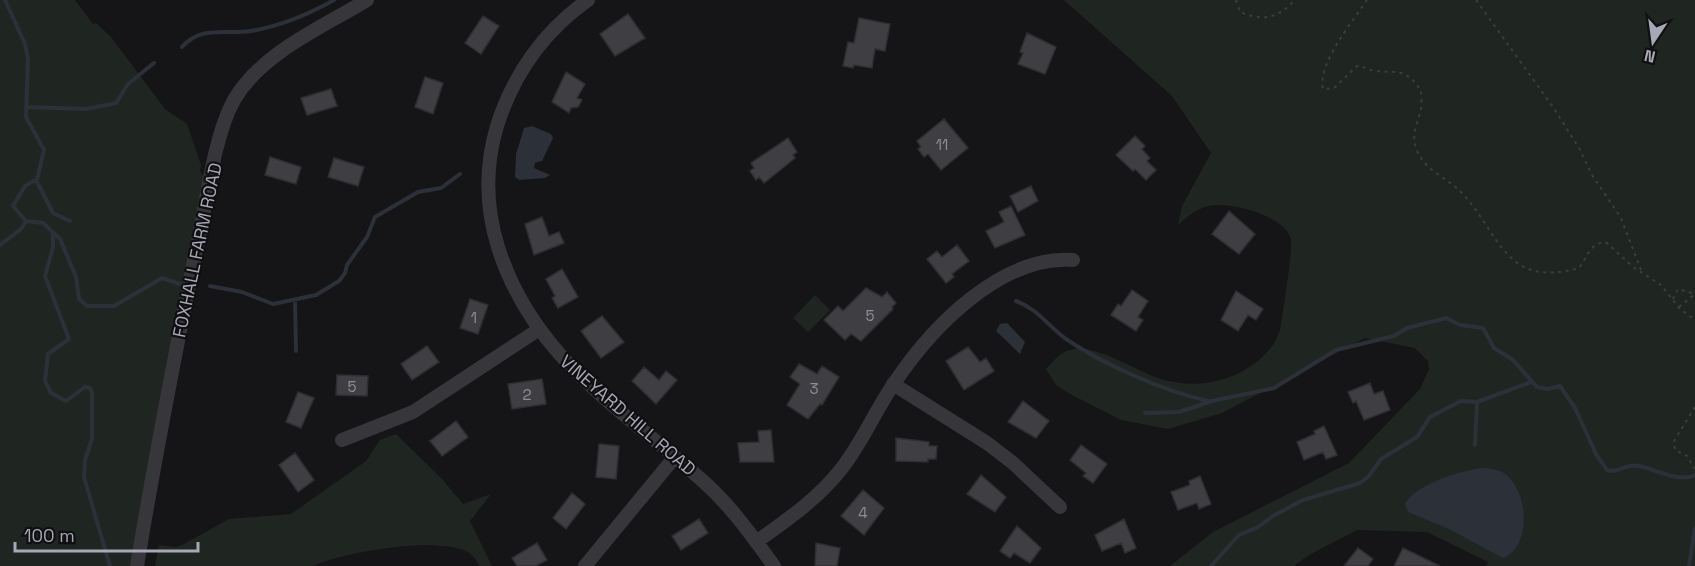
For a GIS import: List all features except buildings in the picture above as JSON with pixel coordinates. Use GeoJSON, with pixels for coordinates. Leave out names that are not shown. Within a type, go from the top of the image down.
{"type":"FeatureCollection","features":[{"type":"Feature","properties":{"kind":"street","name":"FOXHALL FARM ROAD"},"geometry":{"type":"LineString","coordinates":[[137,566],[159,429],[210,182],[226,119],[235,100],[264,66],[367,0]]}},
{"type":"Feature","properties":{"kind":"street","name":"VINEYARD HILL ROAD"},"geometry":{"type":"LineString","coordinates":[[588,0],[570,13],[546,36],[526,63],[509,93],[491,146],[489,203],[494,233],[505,270],[519,300],[538,330],[583,381],[705,482],[774,566]]}},
{"type":"Feature","properties":{"kind":"street"},"geometry":{"type":"LineString","coordinates":[[756,542],[806,505],[841,470],[861,441],[893,384],[932,334],[978,294],[1028,265],[1060,259],[1073,260]]}},
{"type":"Feature","properties":{"kind":"street"},"geometry":{"type":"LineString","coordinates":[[342,440],[413,412],[538,330]]}},
{"type":"Feature","properties":{"kind":"street"},"geometry":{"type":"LineString","coordinates":[[893,384],[987,443],[1013,463],[1060,507]]}},
{"type":"Feature","properties":{"kind":"street"},"geometry":{"type":"LineString","coordinates":[[585,566],[674,458]]}},
{"type":"Feature","properties":{"kind":"path"},"geometry":{"type":"LineString","coordinates":[[1236,0],[1240,12],[1265,19],[1280,14],[1294,0]]}},
{"type":"Feature","properties":{"kind":"path"},"geometry":{"type":"LineString","coordinates":[[1367,0],[1347,24],[1335,51],[1325,65],[1323,89],[1334,88],[1357,66],[1375,71],[1396,70],[1416,82],[1421,91],[1421,108],[1414,123],[1416,146],[1424,164],[1464,195],[1509,259],[1534,271],[1559,273],[1579,268],[1591,248],[1601,242],[1613,248],[1695,320]]}},
{"type":"Feature","properties":{"kind":"path"},"geometry":{"type":"LineString","coordinates":[[1476,0],[1553,107],[1579,148],[1592,175],[1621,219],[1641,272]]}},
{"type":"Feature","properties":{"kind":"path"},"geometry":{"type":"LineString","coordinates":[[1673,299],[1678,289],[1695,294],[1679,308]]}},
{"type":"Feature","properties":{"kind":"path"},"geometry":{"type":"LineString","coordinates":[[1695,407],[1674,441],[1675,450],[1687,456],[1695,469]]}},
{"type":"Feature","properties":{"kind":"shaded area"},"geometry":{"type":"Polygon","coordinates":[[[0,0],[75,0],[93,24],[96,23],[111,37],[165,109],[187,124],[201,165],[200,171],[207,182],[132,566],[0,566],[0,0]]]}},
{"type":"Feature","properties":{"kind":"shaded area"},"geometry":{"type":"Polygon","coordinates":[[[1064,0],[1695,0],[1695,566],[1486,566],[1488,562],[1427,532],[1357,530],[1309,555],[1294,566],[1170,566],[1213,532],[1349,463],[1420,389],[1429,369],[1428,361],[1415,348],[1365,338],[1222,413],[1168,429],[1121,420],[1056,385],[1046,369],[1061,354],[1074,349],[1099,352],[1161,379],[1190,384],[1220,380],[1246,369],[1271,348],[1280,330],[1291,246],[1287,231],[1279,224],[1269,217],[1243,208],[1209,206],[1196,211],[1178,225],[1182,206],[1211,153],[1172,96],[1064,0]]]}},
{"type":"Feature","properties":{"kind":"shaded area"},"geometry":{"type":"Polygon","coordinates":[[[532,126],[551,134],[553,138],[542,161],[535,163],[534,168],[550,175],[545,178],[519,180],[515,177],[516,154],[524,128],[532,126]]]}},
{"type":"Feature","properties":{"kind":"shaded area"},"geometry":{"type":"Polygon","coordinates":[[[815,295],[830,310],[808,332],[793,318],[815,295]]]}},
{"type":"Feature","properties":{"kind":"shaded area"},"geometry":{"type":"Polygon","coordinates":[[[1007,323],[1025,342],[1020,354],[996,331],[1000,324],[1007,323]]]}},
{"type":"Feature","properties":{"kind":"shaded area"},"geometry":{"type":"Polygon","coordinates":[[[396,434],[442,479],[463,504],[491,494],[470,521],[492,566],[480,566],[468,552],[454,547],[435,545],[367,551],[313,566],[155,566],[159,545],[176,547],[182,545],[229,519],[291,514],[366,461],[380,440],[396,434]]]}},
{"type":"Feature","properties":{"kind":"shaded area"},"geometry":{"type":"Polygon","coordinates":[[[1486,468],[1504,473],[1512,481],[1522,504],[1523,530],[1519,542],[1513,552],[1503,558],[1449,529],[1408,512],[1405,504],[1418,490],[1429,484],[1454,474],[1486,468]]]}},
{"type":"Feature","properties":{"kind":"waterway"},"geometry":{"type":"LineString","coordinates":[[5,0],[25,44],[28,59],[26,117],[44,150],[37,179],[25,186],[13,206],[26,221],[43,223],[60,239],[76,277],[79,299],[87,306],[114,306],[162,278],[180,284]]}},
{"type":"Feature","properties":{"kind":"waterway"},"geometry":{"type":"LineString","coordinates":[[182,47],[189,40],[205,33],[251,31],[284,23],[334,0]]}},
{"type":"Feature","properties":{"kind":"waterway"},"geometry":{"type":"LineString","coordinates":[[26,107],[86,109],[116,103],[128,84],[154,63]]}},
{"type":"Feature","properties":{"kind":"waterway"},"geometry":{"type":"LineString","coordinates":[[210,286],[242,292],[273,304],[316,295],[339,281],[347,265],[367,237],[375,217],[418,192],[441,188],[460,174]]}},
{"type":"Feature","properties":{"kind":"waterway"},"geometry":{"type":"LineString","coordinates":[[36,180],[53,213],[70,221]]}},
{"type":"Feature","properties":{"kind":"waterway"},"geometry":{"type":"LineString","coordinates":[[0,245],[21,229],[26,221]]}},
{"type":"Feature","properties":{"kind":"waterway"},"geometry":{"type":"LineString","coordinates":[[53,233],[53,247],[45,276],[69,339],[48,354],[45,381],[51,393],[66,401],[85,387],[90,388],[92,393],[92,439],[85,460],[84,477],[110,566]]}},
{"type":"Feature","properties":{"kind":"waterway"},"geometry":{"type":"LineString","coordinates":[[295,300],[296,351]]}},
{"type":"Feature","properties":{"kind":"waterway"},"geometry":{"type":"LineString","coordinates":[[1016,301],[1037,313],[1066,339],[1098,358],[1154,384],[1208,401]]}},
{"type":"Feature","properties":{"kind":"waterway"},"geometry":{"type":"LineString","coordinates":[[1145,413],[1179,412],[1212,401],[1274,388],[1336,350],[1394,336],[1407,328],[1446,318],[1460,325],[1483,328],[1494,348],[1513,360],[1537,387],[1547,389],[1560,386],[1575,408],[1596,454],[1607,470],[1615,471],[1634,465],[1674,476],[1695,475]]}},
{"type":"Feature","properties":{"kind":"waterway"},"geometry":{"type":"LineString","coordinates":[[1211,566],[1239,535],[1258,527],[1273,516],[1303,500],[1360,483],[1368,477],[1381,459],[1417,437],[1430,417],[1461,401],[1477,402],[1531,382]]}},
{"type":"Feature","properties":{"kind":"waterway"},"geometry":{"type":"LineString","coordinates":[[1475,445],[1477,402]]}},
{"type":"Feature","properties":{"kind":"waterway"},"geometry":{"type":"LineString","coordinates":[[1689,566],[1695,528]]}}]}
